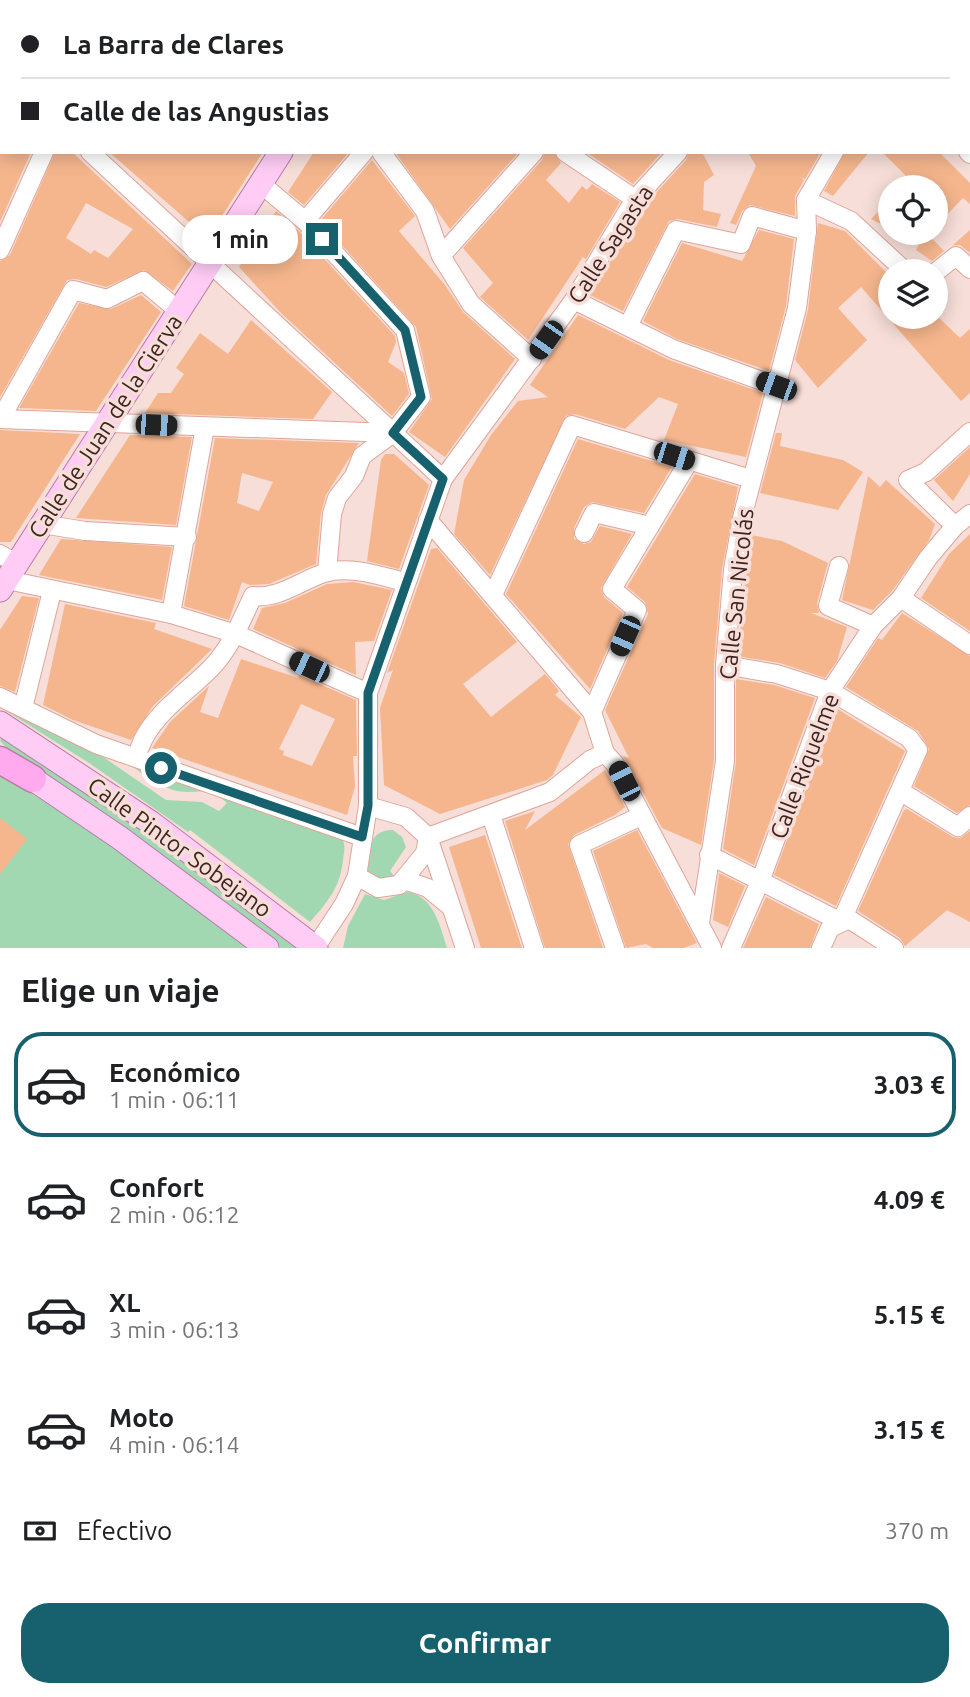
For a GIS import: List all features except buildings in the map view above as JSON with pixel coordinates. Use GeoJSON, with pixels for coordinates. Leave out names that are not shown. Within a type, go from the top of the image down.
{"type":"FeatureCollection","features":[{"type":"Feature","properties":{"kind":"highway"},"geometry":{"type":"LineString","coordinates":[[0,760],[33,779]]}},
{"type":"Feature","properties":{"kind":"main road","name":"Calle de Juan de la Cierva"},"geometry":{"type":"LineString","coordinates":[[6,572],[43,524],[280,154]]}},
{"type":"Feature","properties":{"kind":"main road","name":"Calle Pintor Sobejano"},"geometry":{"type":"LineString","coordinates":[[0,723],[150,822],[315,948]]}},
{"type":"Feature","properties":{"kind":"main road","name":"Calle Pintor Sobejano"},"geometry":{"type":"LineString","coordinates":[[0,753],[33,779],[120,838],[267,948]]}},
{"type":"Feature","properties":{"kind":"street"},"geometry":{"type":"LineString","coordinates":[[0,250],[43,154]]}},
{"type":"Feature","properties":{"kind":"street"},"geometry":{"type":"LineString","coordinates":[[92,154],[443,479]]}},
{"type":"Feature","properties":{"kind":"street"},"geometry":{"type":"LineString","coordinates":[[305,221],[363,154]]}},
{"type":"Feature","properties":{"kind":"street"},"geometry":{"type":"LineString","coordinates":[[382,154],[425,211],[441,256],[471,303],[532,359]]}},
{"type":"Feature","properties":{"kind":"street"},"geometry":{"type":"LineString","coordinates":[[441,256],[532,154]]}},
{"type":"Feature","properties":{"kind":"street"},"geometry":{"type":"LineString","coordinates":[[568,154],[635,199]]}},
{"type":"Feature","properties":{"kind":"street","name":"Calle Sagasta"},"geometry":{"type":"LineString","coordinates":[[362,837],[368,806],[368,693],[404,582],[443,479],[574,300],[635,199],[676,154]]}},
{"type":"Feature","properties":{"kind":"street"},"geometry":{"type":"LineString","coordinates":[[833,154],[806,200],[851,221],[892,259]]}},
{"type":"Feature","properties":{"kind":"street"},"geometry":{"type":"LineString","coordinates":[[260,183],[305,221],[405,330],[421,397],[393,433],[362,456],[354,476],[337,498],[332,514],[327,572]]}},
{"type":"Feature","properties":{"kind":"street","name":"Calle San Nicolás"},"geometry":{"type":"LineString","coordinates":[[700,923],[725,761],[725,664],[733,570],[751,479],[797,308],[807,231],[806,200]]}},
{"type":"Feature","properties":{"kind":"street"},"geometry":{"type":"LineString","coordinates":[[628,326],[676,230],[741,244],[752,216],[807,231]]}},
{"type":"Feature","properties":{"kind":"street"},"geometry":{"type":"LineString","coordinates":[[948,262],[956,256],[970,269]]}},
{"type":"Feature","properties":{"kind":"street"},"geometry":{"type":"LineString","coordinates":[[179,310],[143,281],[107,299],[73,290],[1,419],[393,433]]}},
{"type":"Feature","properties":{"kind":"street"},"geometry":{"type":"LineString","coordinates":[[574,300],[673,349],[776,386]]}},
{"type":"Feature","properties":{"kind":"street"},"geometry":{"type":"LineString","coordinates":[[493,594],[572,425],[751,479]]}},
{"type":"Feature","properties":{"kind":"street"},"geometry":{"type":"LineString","coordinates":[[171,614],[205,427]]}},
{"type":"Feature","properties":{"kind":"street"},"geometry":{"type":"LineString","coordinates":[[963,520],[908,480],[926,472],[970,432]]}},
{"type":"Feature","properties":{"kind":"street"},"geometry":{"type":"LineString","coordinates":[[592,712],[637,610],[612,589],[689,461]]}},
{"type":"Feature","properties":{"kind":"street"},"geometry":{"type":"LineString","coordinates":[[584,533],[594,513],[650,526]]}},
{"type":"Feature","properties":{"kind":"street"},"geometry":{"type":"LineString","coordinates":[[428,520],[592,712],[605,753],[615,764],[700,923],[705,946]]}},
{"type":"Feature","properties":{"kind":"street","name":"Calle Riquelme"},"geometry":{"type":"LineString","coordinates":[[731,948],[761,879],[830,691],[873,626],[901,598],[928,558],[963,520]]}},
{"type":"Feature","properties":{"kind":"street"},"geometry":{"type":"LineString","coordinates":[[43,524],[85,531],[187,537]]}},
{"type":"Feature","properties":{"kind":"street"},"geometry":{"type":"LineString","coordinates":[[839,566],[828,606],[873,626]]}},
{"type":"Feature","properties":{"kind":"street"},"geometry":{"type":"LineString","coordinates":[[6,572],[52,591],[171,614],[236,634],[368,693]]}},
{"type":"Feature","properties":{"kind":"street"},"geometry":{"type":"LineString","coordinates":[[139,747],[146,730],[214,665],[236,634],[253,596],[267,598],[327,572],[366,572],[404,582]]}},
{"type":"Feature","properties":{"kind":"street"},"geometry":{"type":"LineString","coordinates":[[23,708],[52,591]]}},
{"type":"Feature","properties":{"kind":"street"},"geometry":{"type":"LineString","coordinates":[[901,598],[970,645]]}},
{"type":"Feature","properties":{"kind":"street"},"geometry":{"type":"LineString","coordinates":[[725,664],[777,674],[830,691],[909,738],[918,750],[841,922]]}},
{"type":"Feature","properties":{"kind":"street","name":"Calle Pintor Sobejano"},"geometry":{"type":"LineString","coordinates":[[0,697],[119,754],[362,837],[357,876],[344,904],[315,948]]}},
{"type":"Feature","properties":{"kind":"street"},"geometry":{"type":"LineString","coordinates":[[428,837],[550,792],[590,760],[605,753]]}},
{"type":"Feature","properties":{"kind":"street"},"geometry":{"type":"LineString","coordinates":[[900,791],[958,827],[970,816]]}},
{"type":"Feature","properties":{"kind":"street"},"geometry":{"type":"LineString","coordinates":[[368,806],[406,817],[428,837],[465,948]]}},
{"type":"Feature","properties":{"kind":"street"},"geometry":{"type":"LineString","coordinates":[[491,815],[534,948]]}},
{"type":"Feature","properties":{"kind":"street"},"geometry":{"type":"LineString","coordinates":[[615,948],[579,845],[641,816]]}},
{"type":"Feature","properties":{"kind":"street"},"geometry":{"type":"LineString","coordinates":[[357,876],[378,888],[393,887],[404,880],[425,853],[428,837]]}},
{"type":"Feature","properties":{"kind":"street"},"geometry":{"type":"LineString","coordinates":[[709,855],[761,879],[841,922]]}},
{"type":"Feature","properties":{"kind":"street"},"geometry":{"type":"LineString","coordinates":[[404,880],[420,883],[452,907]]}},
{"type":"Feature","properties":{"kind":"street"},"geometry":{"type":"LineString","coordinates":[[821,948],[830,928],[849,919],[894,948]]}},
{"type":"Feature","properties":{"kind":"green space"},"geometry":{"type":"Polygon","coordinates":[[[0,701],[90,748],[166,800],[202,802],[219,811],[227,803],[206,792],[173,790],[119,757],[342,838],[344,849],[341,870],[332,894],[310,922],[190,830],[188,832],[89,763],[0,707],[0,701]]]}},
{"type":"Feature","properties":{"kind":"green space"},"geometry":{"type":"Polygon","coordinates":[[[3,734],[127,815],[302,948],[281,948],[231,908],[13,755],[0,741],[3,734]]]}},
{"type":"Feature","properties":{"kind":"green space"},"geometry":{"type":"Polygon","coordinates":[[[0,773],[112,845],[247,948],[0,948],[0,773]]]}},
{"type":"Feature","properties":{"kind":"green space"},"geometry":{"type":"Polygon","coordinates":[[[393,830],[402,837],[406,847],[390,871],[397,879],[392,883],[368,875],[368,852],[378,834],[393,830]]]}},
{"type":"Feature","properties":{"kind":"green space"},"geometry":{"type":"Polygon","coordinates":[[[407,892],[424,899],[430,906],[447,948],[343,948],[348,926],[365,894],[384,900],[407,892]]]}},
{"type":"Feature","properties":{"kind":"route"},"geometry":{"type":"LineString","coordinates":[[161,768],[362,837],[368,806],[368,693],[404,582],[443,479],[393,433],[421,397],[405,330],[322,239]]}}]}
